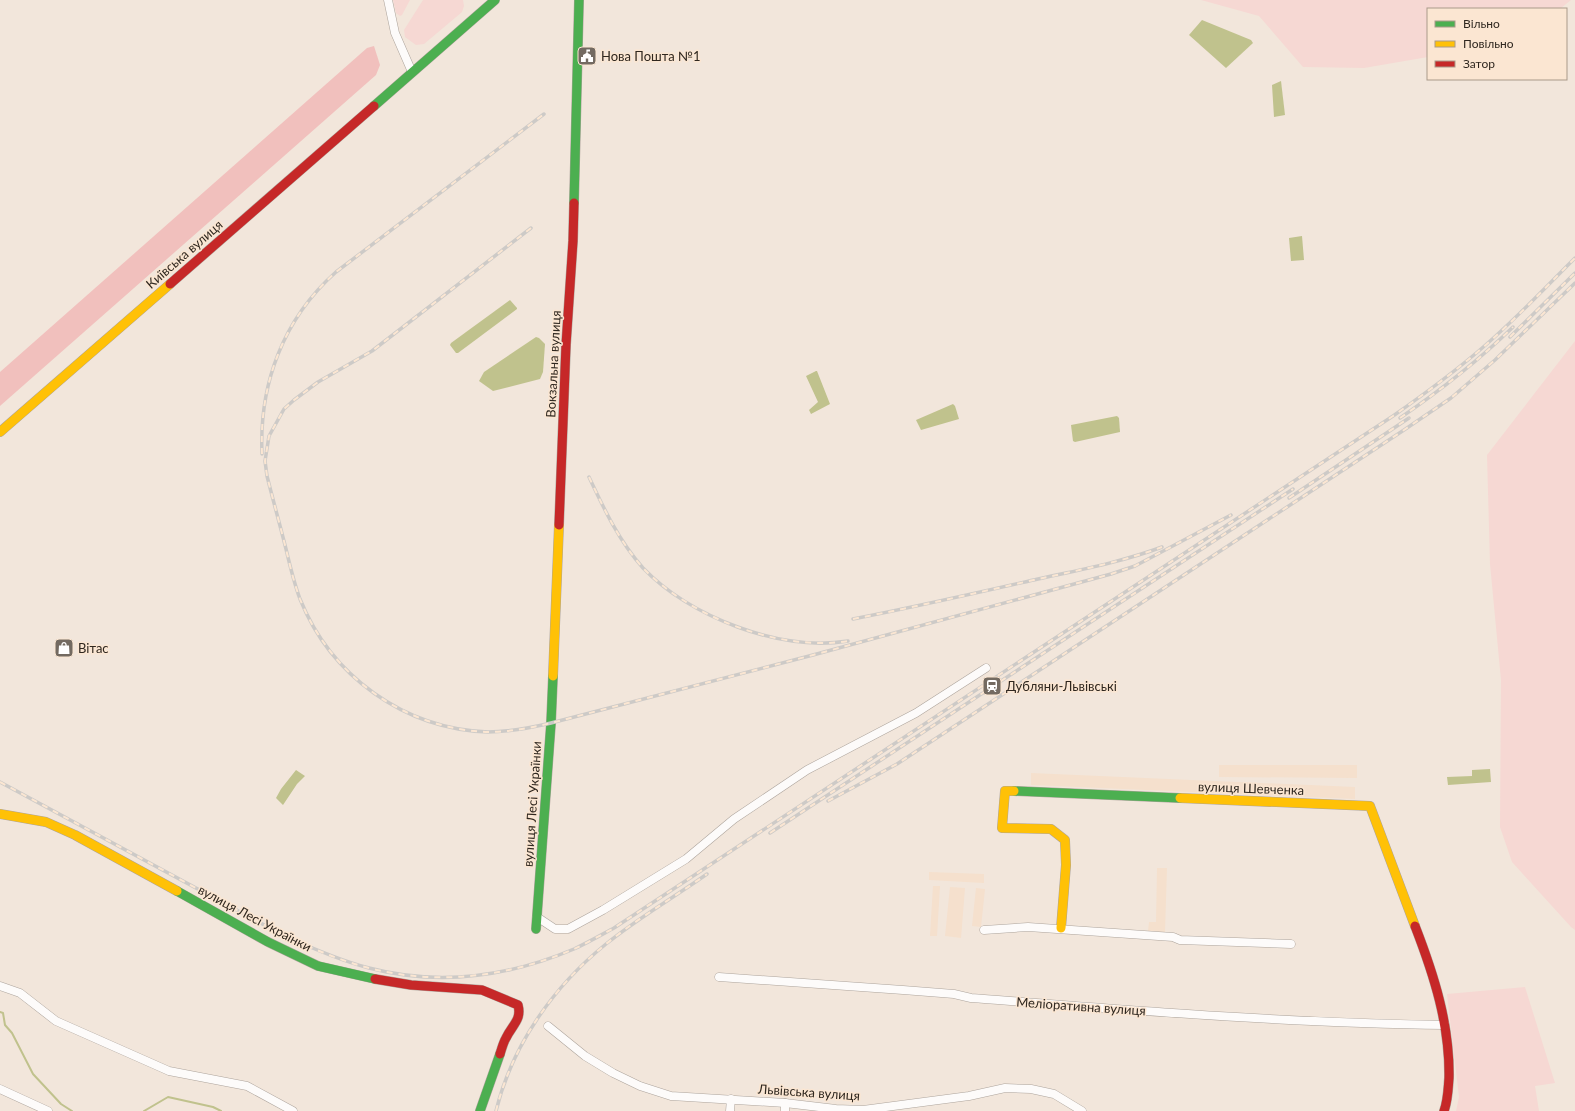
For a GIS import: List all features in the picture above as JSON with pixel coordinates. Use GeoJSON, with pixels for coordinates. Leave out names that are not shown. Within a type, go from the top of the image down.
{"type":"FeatureCollection","features":[{"type":"Feature","properties":{"kind":"main road"},"geometry":{"type":"LineString","coordinates":[[412,72],[495,0]]}},
{"type":"Feature","properties":{"kind":"main road","name":"Вокзальна вулиця"},"geometry":{"type":"LineString","coordinates":[[550,728],[566,345],[573,241],[580,0]]}},
{"type":"Feature","properties":{"kind":"main road","name":"Київська вулиця"},"geometry":{"type":"LineString","coordinates":[[0,432],[412,72]]}},
{"type":"Feature","properties":{"kind":"main road","name":"вулиця Лесі Українки"},"geometry":{"type":"LineString","coordinates":[[536,928],[550,728]]}},
{"type":"Feature","properties":{"kind":"main road","name":"вулиця Шевченка"},"geometry":{"type":"LineString","coordinates":[[1061,928],[1066,866],[1064,840],[1051,829],[1002,828],[1005,791],[1370,806],[1431,968],[1445,1025],[1449,1064],[1448,1100],[1444,1111]]}},
{"type":"Feature","properties":{"kind":"main road","name":"вулиця Лесі Українки"},"geometry":{"type":"LineString","coordinates":[[0,814],[46,822],[75,835],[268,942],[318,966],[370,978],[411,985],[482,990],[518,1005],[520,1012],[518,1019],[506,1037],[480,1111]]}},
{"type":"Feature","properties":{"kind":"street"},"geometry":{"type":"LineString","coordinates":[[388,0],[395,33],[412,72]]}},
{"type":"Feature","properties":{"kind":"street"},"geometry":{"type":"LineString","coordinates":[[537,917],[555,929],[568,929],[603,910],[686,859],[734,818],[807,770],[916,713],[986,668]]}},
{"type":"Feature","properties":{"kind":"street"},"geometry":{"type":"LineString","coordinates":[[984,930],[1028,927],[1061,928],[1173,937],[1180,940],[1291,944]]}},
{"type":"Feature","properties":{"kind":"street","name":"Меліоративна вулиця"},"geometry":{"type":"LineString","coordinates":[[719,977],[895,989],[954,994],[976,998],[1238,1018],[1360,1024],[1445,1025]]}},
{"type":"Feature","properties":{"kind":"street"},"geometry":{"type":"LineString","coordinates":[[0,986],[20,993],[56,1021],[169,1071],[248,1086],[293,1111]]}},
{"type":"Feature","properties":{"kind":"street","name":"Львівська вулиця"},"geometry":{"type":"LineString","coordinates":[[548,1026],[585,1056],[640,1086],[671,1096],[731,1099],[785,1107],[863,1110],[895,1109],[970,1096],[1005,1088],[1031,1089],[1054,1094],[1082,1111]]}},
{"type":"Feature","properties":{"kind":"street"},"geometry":{"type":"LineString","coordinates":[[0,1089],[48,1111]]}},
{"type":"Feature","properties":{"kind":"street"},"geometry":{"type":"LineString","coordinates":[[730,1111],[731,1099]]}},
{"type":"Feature","properties":{"kind":"shaded area"},"geometry":{"type":"Polygon","coordinates":[[[393,0],[410,0],[402,15],[400,16],[396,13],[393,0]]]}},
{"type":"Feature","properties":{"kind":"shaded area"},"geometry":{"type":"Polygon","coordinates":[[[423,0],[463,0],[464,6],[462,12],[424,44],[416,45],[405,37],[404,30],[423,0]]]}},
{"type":"Feature","properties":{"kind":"shaded area"},"geometry":{"type":"Polygon","coordinates":[[[1201,0],[1571,0],[1561,8],[1427,8],[1427,57],[1364,68],[1303,67],[1259,16],[1201,0]]]}},
{"type":"Feature","properties":{"kind":"shaded area"},"geometry":{"type":"Polygon","coordinates":[[[1202,20],[1251,40],[1253,43],[1226,68],[1189,35],[1202,20]]]}},
{"type":"Feature","properties":{"kind":"shaded area"},"geometry":{"type":"Polygon","coordinates":[[[374,46],[380,65],[376,75],[0,406],[0,372],[367,48],[374,46]]]}},
{"type":"Feature","properties":{"kind":"shaded area"},"geometry":{"type":"Polygon","coordinates":[[[1281,81],[1285,115],[1274,117],[1272,85],[1281,81]]]}},
{"type":"Feature","properties":{"kind":"shaded area"},"geometry":{"type":"Polygon","coordinates":[[[1302,236],[1304,260],[1291,261],[1289,238],[1302,236]]]}},
{"type":"Feature","properties":{"kind":"shaded area"},"geometry":{"type":"Polygon","coordinates":[[[510,300],[517,309],[456,353],[450,345],[451,343],[510,300]]]}},
{"type":"Feature","properties":{"kind":"shaded area"},"geometry":{"type":"Polygon","coordinates":[[[536,337],[545,344],[543,372],[540,379],[493,391],[479,381],[484,372],[536,337]]]}},
{"type":"Feature","properties":{"kind":"shaded area"},"geometry":{"type":"Polygon","coordinates":[[[1575,341],[1575,930],[1512,862],[1500,827],[1501,680],[1490,564],[1487,455],[1575,341]]]}},
{"type":"Feature","properties":{"kind":"shaded area"},"geometry":{"type":"Polygon","coordinates":[[[816,371],[830,404],[811,414],[809,410],[818,402],[806,376],[816,371]]]}},
{"type":"Feature","properties":{"kind":"shaded area"},"geometry":{"type":"Polygon","coordinates":[[[953,404],[959,419],[921,430],[916,420],[953,404]]]}},
{"type":"Feature","properties":{"kind":"shaded area"},"geometry":{"type":"Polygon","coordinates":[[[1117,416],[1119,418],[1120,432],[1075,442],[1073,441],[1071,425],[1117,416]]]}},
{"type":"Feature","properties":{"kind":"shaded area"},"geometry":{"type":"Polygon","coordinates":[[[1219,765],[1357,765],[1357,778],[1219,777],[1219,765]]]}},
{"type":"Feature","properties":{"kind":"shaded area"},"geometry":{"type":"Polygon","coordinates":[[[1490,769],[1491,782],[1448,785],[1447,777],[1472,776],[1472,770],[1490,769]]]}},
{"type":"Feature","properties":{"kind":"shaded area"},"geometry":{"type":"Polygon","coordinates":[[[296,770],[305,776],[297,784],[283,805],[276,798],[296,770]]]}},
{"type":"Feature","properties":{"kind":"shaded area"},"geometry":{"type":"Polygon","coordinates":[[[1031,773],[1355,787],[1355,799],[1031,785],[1031,773]]]}},
{"type":"Feature","properties":{"kind":"shaded area"},"geometry":{"type":"Polygon","coordinates":[[[1157,868],[1167,868],[1165,932],[1148,931],[1149,922],[1156,922],[1157,868]]]}},
{"type":"Feature","properties":{"kind":"shaded area"},"geometry":{"type":"Polygon","coordinates":[[[929,872],[984,874],[984,883],[929,880],[929,872]]]}},
{"type":"Feature","properties":{"kind":"shaded area"},"geometry":{"type":"Polygon","coordinates":[[[933,886],[940,886],[937,936],[930,936],[933,886]]]}},
{"type":"Feature","properties":{"kind":"shaded area"},"geometry":{"type":"Polygon","coordinates":[[[950,887],[965,888],[961,938],[945,936],[950,887]]]}},
{"type":"Feature","properties":{"kind":"shaded area"},"geometry":{"type":"Polygon","coordinates":[[[976,888],[985,889],[981,927],[972,926],[976,888]]]}},
{"type":"Feature","properties":{"kind":"shaded area"},"geometry":{"type":"Polygon","coordinates":[[[1525,987],[1555,1083],[1535,1086],[1539,1111],[1456,1111],[1459,1097],[1447,994],[1525,987]]]}},
{"type":"Feature","properties":{"kind":"waterway"},"geometry":{"type":"LineString","coordinates":[[0,1012],[3,1013],[5,1025],[12,1033],[33,1074],[61,1104],[72,1111]]}},
{"type":"Feature","properties":{"kind":"waterway"},"geometry":{"type":"LineString","coordinates":[[144,1111],[168,1097],[213,1107],[221,1111]]}},
{"type":"Feature","properties":{"kind":"railway"},"geometry":{"type":"LineString","coordinates":[[262,454],[262,428],[265,403],[270,378],[278,354],[302,310],[317,290],[336,272],[544,114]]}},
{"type":"Feature","properties":{"kind":"railway"},"geometry":{"type":"LineString","coordinates":[[531,228],[372,351],[318,382],[294,400],[284,409],[269,436],[265,461],[267,476],[296,587],[300,599],[314,627],[331,652],[351,674],[374,693],[400,709],[428,721],[457,729],[488,732],[535,727],[551,723],[813,655],[1111,574],[1135,566],[1231,515]]}},
{"type":"Feature","properties":{"kind":"railway"},"geometry":{"type":"LineString","coordinates":[[0,782],[281,934],[346,961],[395,974],[421,977],[447,977],[473,976],[498,972],[549,959],[589,942],[614,928],[1393,416],[1438,384],[1481,349],[1517,316],[1575,258]]}},
{"type":"Feature","properties":{"kind":"railway"},"geometry":{"type":"LineString","coordinates":[[1510,337],[1575,273]]}},
{"type":"Feature","properties":{"kind":"railway"},"geometry":{"type":"LineString","coordinates":[[828,801],[897,764],[1451,398],[1495,360],[1575,283]]}},
{"type":"Feature","properties":{"kind":"railway"},"geometry":{"type":"LineString","coordinates":[[1400,418],[1458,375],[1513,327]]}},
{"type":"Feature","properties":{"kind":"railway"},"geometry":{"type":"LineString","coordinates":[[1289,498],[1409,418]]}},
{"type":"Feature","properties":{"kind":"railway"},"geometry":{"type":"LineString","coordinates":[[589,477],[619,536],[634,558],[663,586],[685,602],[711,616],[766,636],[794,641],[822,643],[848,641]]}},
{"type":"Feature","properties":{"kind":"railway"},"geometry":{"type":"LineString","coordinates":[[770,833],[1293,489]]}},
{"type":"Feature","properties":{"kind":"railway"},"geometry":{"type":"LineString","coordinates":[[853,619],[946,600],[1100,565],[1132,557],[1162,547]]}},
{"type":"Feature","properties":{"kind":"railway"},"geometry":{"type":"LineString","coordinates":[[496,1111],[503,1087],[524,1040],[538,1018],[569,979],[606,944],[707,874]]}},
{"type":"Feature","properties":{"kind":"traffic: fast"},"geometry":{"type":"LineString","coordinates":[[374,106],[495,0]]}},
{"type":"Feature","properties":{"kind":"traffic: fast"},"geometry":{"type":"LineString","coordinates":[[574,203],[579,0]]}},
{"type":"Feature","properties":{"kind":"traffic: fast"},"geometry":{"type":"LineString","coordinates":[[536,929],[553,676]]}},
{"type":"Feature","properties":{"kind":"traffic: fast"},"geometry":{"type":"LineString","coordinates":[[1014,791],[1180,798]]}},
{"type":"Feature","properties":{"kind":"traffic: fast"},"geometry":{"type":"LineString","coordinates":[[177,891],[268,942],[318,966],[375,979]]}},
{"type":"Feature","properties":{"kind":"traffic: fast"},"geometry":{"type":"LineString","coordinates":[[480,1111],[500,1054]]}},
{"type":"Feature","properties":{"kind":"traffic: slow"},"geometry":{"type":"LineString","coordinates":[[0,432],[170,284]]}},
{"type":"Feature","properties":{"kind":"traffic: slow"},"geometry":{"type":"LineString","coordinates":[[553,676],[559,525]]}},
{"type":"Feature","properties":{"kind":"traffic: slow"},"geometry":{"type":"LineString","coordinates":[[1014,791],[1005,791],[1002,828],[1051,829],[1065,840],[1066,865],[1061,928]]}},
{"type":"Feature","properties":{"kind":"traffic: slow"},"geometry":{"type":"LineString","coordinates":[[1180,798],[1370,806],[1415,926]]}},
{"type":"Feature","properties":{"kind":"traffic: slow"},"geometry":{"type":"LineString","coordinates":[[0,814],[46,822],[75,835],[177,891]]}},
{"type":"Feature","properties":{"kind":"traffic: jam"},"geometry":{"type":"LineString","coordinates":[[170,284],[374,106]]}},
{"type":"Feature","properties":{"kind":"traffic: jam"},"geometry":{"type":"LineString","coordinates":[[559,525],[566,345],[574,203]]}},
{"type":"Feature","properties":{"kind":"traffic: jam"},"geometry":{"type":"LineString","coordinates":[[1415,926],[1440,1000],[1447,1039],[1449,1078],[1444,1111]]}},
{"type":"Feature","properties":{"kind":"traffic: jam"},"geometry":{"type":"LineString","coordinates":[[375,979],[411,985],[482,990],[518,1005],[518,1019],[508,1033],[500,1054]]}},
{"type":"Feature","properties":{"kind":"place","name":"Нова Пошта №1"},"geometry":{"type":"Point","coordinates":[587,56]}},
{"type":"Feature","properties":{"kind":"place","name":"Вітас"},"geometry":{"type":"Point","coordinates":[64,648]}},
{"type":"Feature","properties":{"kind":"place","name":"Дубляни-Львівські"},"geometry":{"type":"Point","coordinates":[992,686]}}]}
